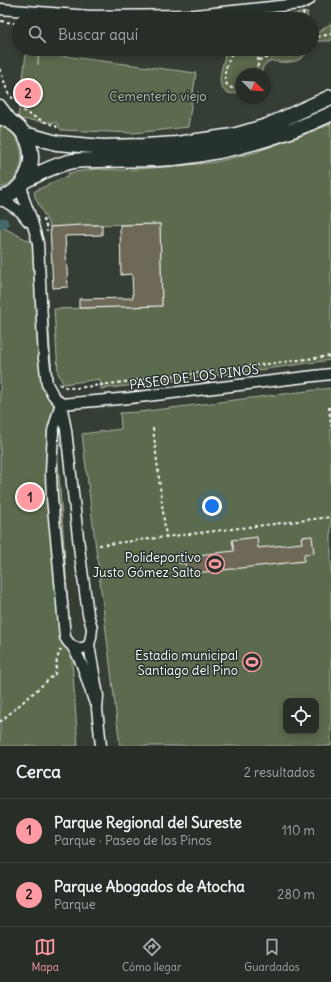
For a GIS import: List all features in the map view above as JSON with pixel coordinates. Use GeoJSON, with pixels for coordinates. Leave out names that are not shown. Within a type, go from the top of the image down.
{"type":"FeatureCollection","features":[{"type":"Feature","properties":{"kind":"main road"},"geometry":{"type":"LineString","coordinates":[[0,117],[8,120],[20,130],[32,136],[57,143],[103,147],[145,146],[176,144],[233,136],[267,126],[331,98]]}},
{"type":"Feature","properties":{"kind":"main road"},"geometry":{"type":"LineString","coordinates":[[23,183],[60,165],[74,161],[172,158],[200,155],[232,148],[281,135],[331,114]]}},
{"type":"Feature","properties":{"kind":"main road"},"geometry":{"type":"LineString","coordinates":[[1,199],[16,190],[23,183],[28,175],[31,165],[29,144],[20,130]]}},
{"type":"Feature","properties":{"kind":"street"},"geometry":{"type":"LineString","coordinates":[[224,12],[300,4],[308,1]]}},
{"type":"Feature","properties":{"kind":"street"},"geometry":{"type":"LineString","coordinates":[[0,9],[39,12]]}},
{"type":"Feature","properties":{"kind":"street"},"geometry":{"type":"LineString","coordinates":[[0,105],[20,130]]}},
{"type":"Feature","properties":{"kind":"street"},"geometry":{"type":"LineString","coordinates":[[23,183],[23,197],[38,242],[44,359],[47,384],[53,395],[61,404],[66,430],[80,555],[88,614],[92,628],[89,645],[98,696],[97,709],[101,746]]}},
{"type":"Feature","properties":{"kind":"street"},"geometry":{"type":"LineString","coordinates":[[1,199],[20,211],[36,233]]}},
{"type":"Feature","properties":{"kind":"street","name":"PASEO DE LOS PINOS"},"geometry":{"type":"LineString","coordinates":[[61,404],[130,398],[331,374]]}},
{"type":"Feature","properties":{"kind":"street"},"geometry":{"type":"LineString","coordinates":[[61,404],[53,430],[51,473],[65,637],[68,643],[79,649],[85,648],[89,645]]}},
{"type":"Feature","properties":{"kind":"street"},"geometry":{"type":"LineString","coordinates":[[72,646],[80,661],[97,709]]}},
{"type":"Feature","properties":{"kind":"path"},"geometry":{"type":"LineString","coordinates":[[1,21],[12,23]]}},
{"type":"Feature","properties":{"kind":"path"},"geometry":{"type":"LineString","coordinates":[[319,37],[331,34]]}},
{"type":"Feature","properties":{"kind":"path"},"geometry":{"type":"LineString","coordinates":[[231,56],[224,78],[229,87],[235,89]]}},
{"type":"Feature","properties":{"kind":"path"},"geometry":{"type":"LineString","coordinates":[[257,56],[259,60],[257,68]]}},
{"type":"Feature","properties":{"kind":"path"},"geometry":{"type":"LineString","coordinates":[[259,60],[274,56]]}},
{"type":"Feature","properties":{"kind":"path"},"geometry":{"type":"LineString","coordinates":[[0,70],[8,93],[26,113],[56,126],[58,136]]}},
{"type":"Feature","properties":{"kind":"path"},"geometry":{"type":"LineString","coordinates":[[40,213],[46,226],[47,234]]}},
{"type":"Feature","properties":{"kind":"path"},"geometry":{"type":"LineString","coordinates":[[56,380],[62,387],[77,388],[331,356]]}},
{"type":"Feature","properties":{"kind":"path"},"geometry":{"type":"LineString","coordinates":[[329,407],[331,426]]}},
{"type":"Feature","properties":{"kind":"path"},"geometry":{"type":"LineString","coordinates":[[152,428],[166,537]]}},
{"type":"Feature","properties":{"kind":"path"},"geometry":{"type":"LineString","coordinates":[[99,545],[331,517]]}},
{"type":"Feature","properties":{"kind":"path"},"geometry":{"type":"LineString","coordinates":[[0,722],[55,674],[60,650],[64,646],[72,646]]}},
{"type":"Feature","properties":{"kind":"green space"},"geometry":{"type":"Polygon","coordinates":[[[331,24],[331,41],[319,41],[319,32],[331,24]]]}},
{"type":"Feature","properties":{"kind":"green space","name":"Cementerio viejo"},"geometry":{"type":"Polygon","coordinates":[[[26,56],[38,56],[38,65],[39,56],[63,56],[196,73],[188,127],[134,133],[61,130],[57,123],[18,119],[26,56]]]}},
{"type":"Feature","properties":{"kind":"green space"},"geometry":{"type":"Polygon","coordinates":[[[225,56],[304,56],[296,61],[271,61],[268,62],[263,68],[235,68],[235,93],[232,94],[222,89],[220,79],[225,56]]]}},
{"type":"Feature","properties":{"kind":"green space"},"geometry":{"type":"Polygon","coordinates":[[[331,124],[331,360],[222,375],[101,389],[100,379],[63,384],[58,373],[54,309],[162,306],[160,224],[50,227],[35,197],[35,191],[60,179],[68,177],[68,173],[96,169],[120,170],[216,162],[256,152],[331,124]]]}},
{"type":"Feature","properties":{"kind":"green space"},"geometry":{"type":"Polygon","coordinates":[[[0,125],[9,130],[16,138],[22,157],[21,167],[17,175],[10,183],[0,188],[0,125]]]}},
{"type":"Feature","properties":{"kind":"green space"},"geometry":{"type":"Polygon","coordinates":[[[0,226],[43,248],[78,746],[0,746],[0,226]]]}},
{"type":"Feature","properties":{"kind":"green space","name":"Polideportivo Justo Gómez Salto"},"geometry":{"type":"Polygon","coordinates":[[[331,388],[331,746],[120,746],[82,434],[121,429],[120,413],[139,412],[331,388]]]}},
{"type":"Feature","properties":{"kind":"building"},"geometry":{"type":"Polygon","coordinates":[[[160,224],[162,306],[79,308],[79,299],[133,298],[132,274],[121,275],[120,225],[160,224]]]}},
{"type":"Feature","properties":{"kind":"building"},"geometry":{"type":"Polygon","coordinates":[[[102,225],[102,235],[65,236],[68,287],[53,288],[50,227],[102,225]]]}},
{"type":"Feature","properties":{"kind":"building"},"geometry":{"type":"Polygon","coordinates":[[[312,536],[314,553],[304,554],[304,561],[187,574],[185,563],[180,564],[179,553],[187,552],[188,556],[234,551],[232,540],[257,537],[258,548],[302,543],[301,537],[312,536]]]}},
{"type":"Feature","properties":{"kind":"place","name":"Parque Abogados de Atocha"},"geometry":{"type":"Point","coordinates":[28,93]}},
{"type":"Feature","properties":{"kind":"place","name":"Parque Regional del Sureste"},"geometry":{"type":"Point","coordinates":[30,497]}},
{"type":"Feature","properties":{"kind":"place","name":"Polideportivo Justo Gómez Salto"},"geometry":{"type":"Point","coordinates":[215,564]}},
{"type":"Feature","properties":{"kind":"place","name":"Estadio municipal Santiago del Pino"},"geometry":{"type":"Point","coordinates":[252,662]}}]}
